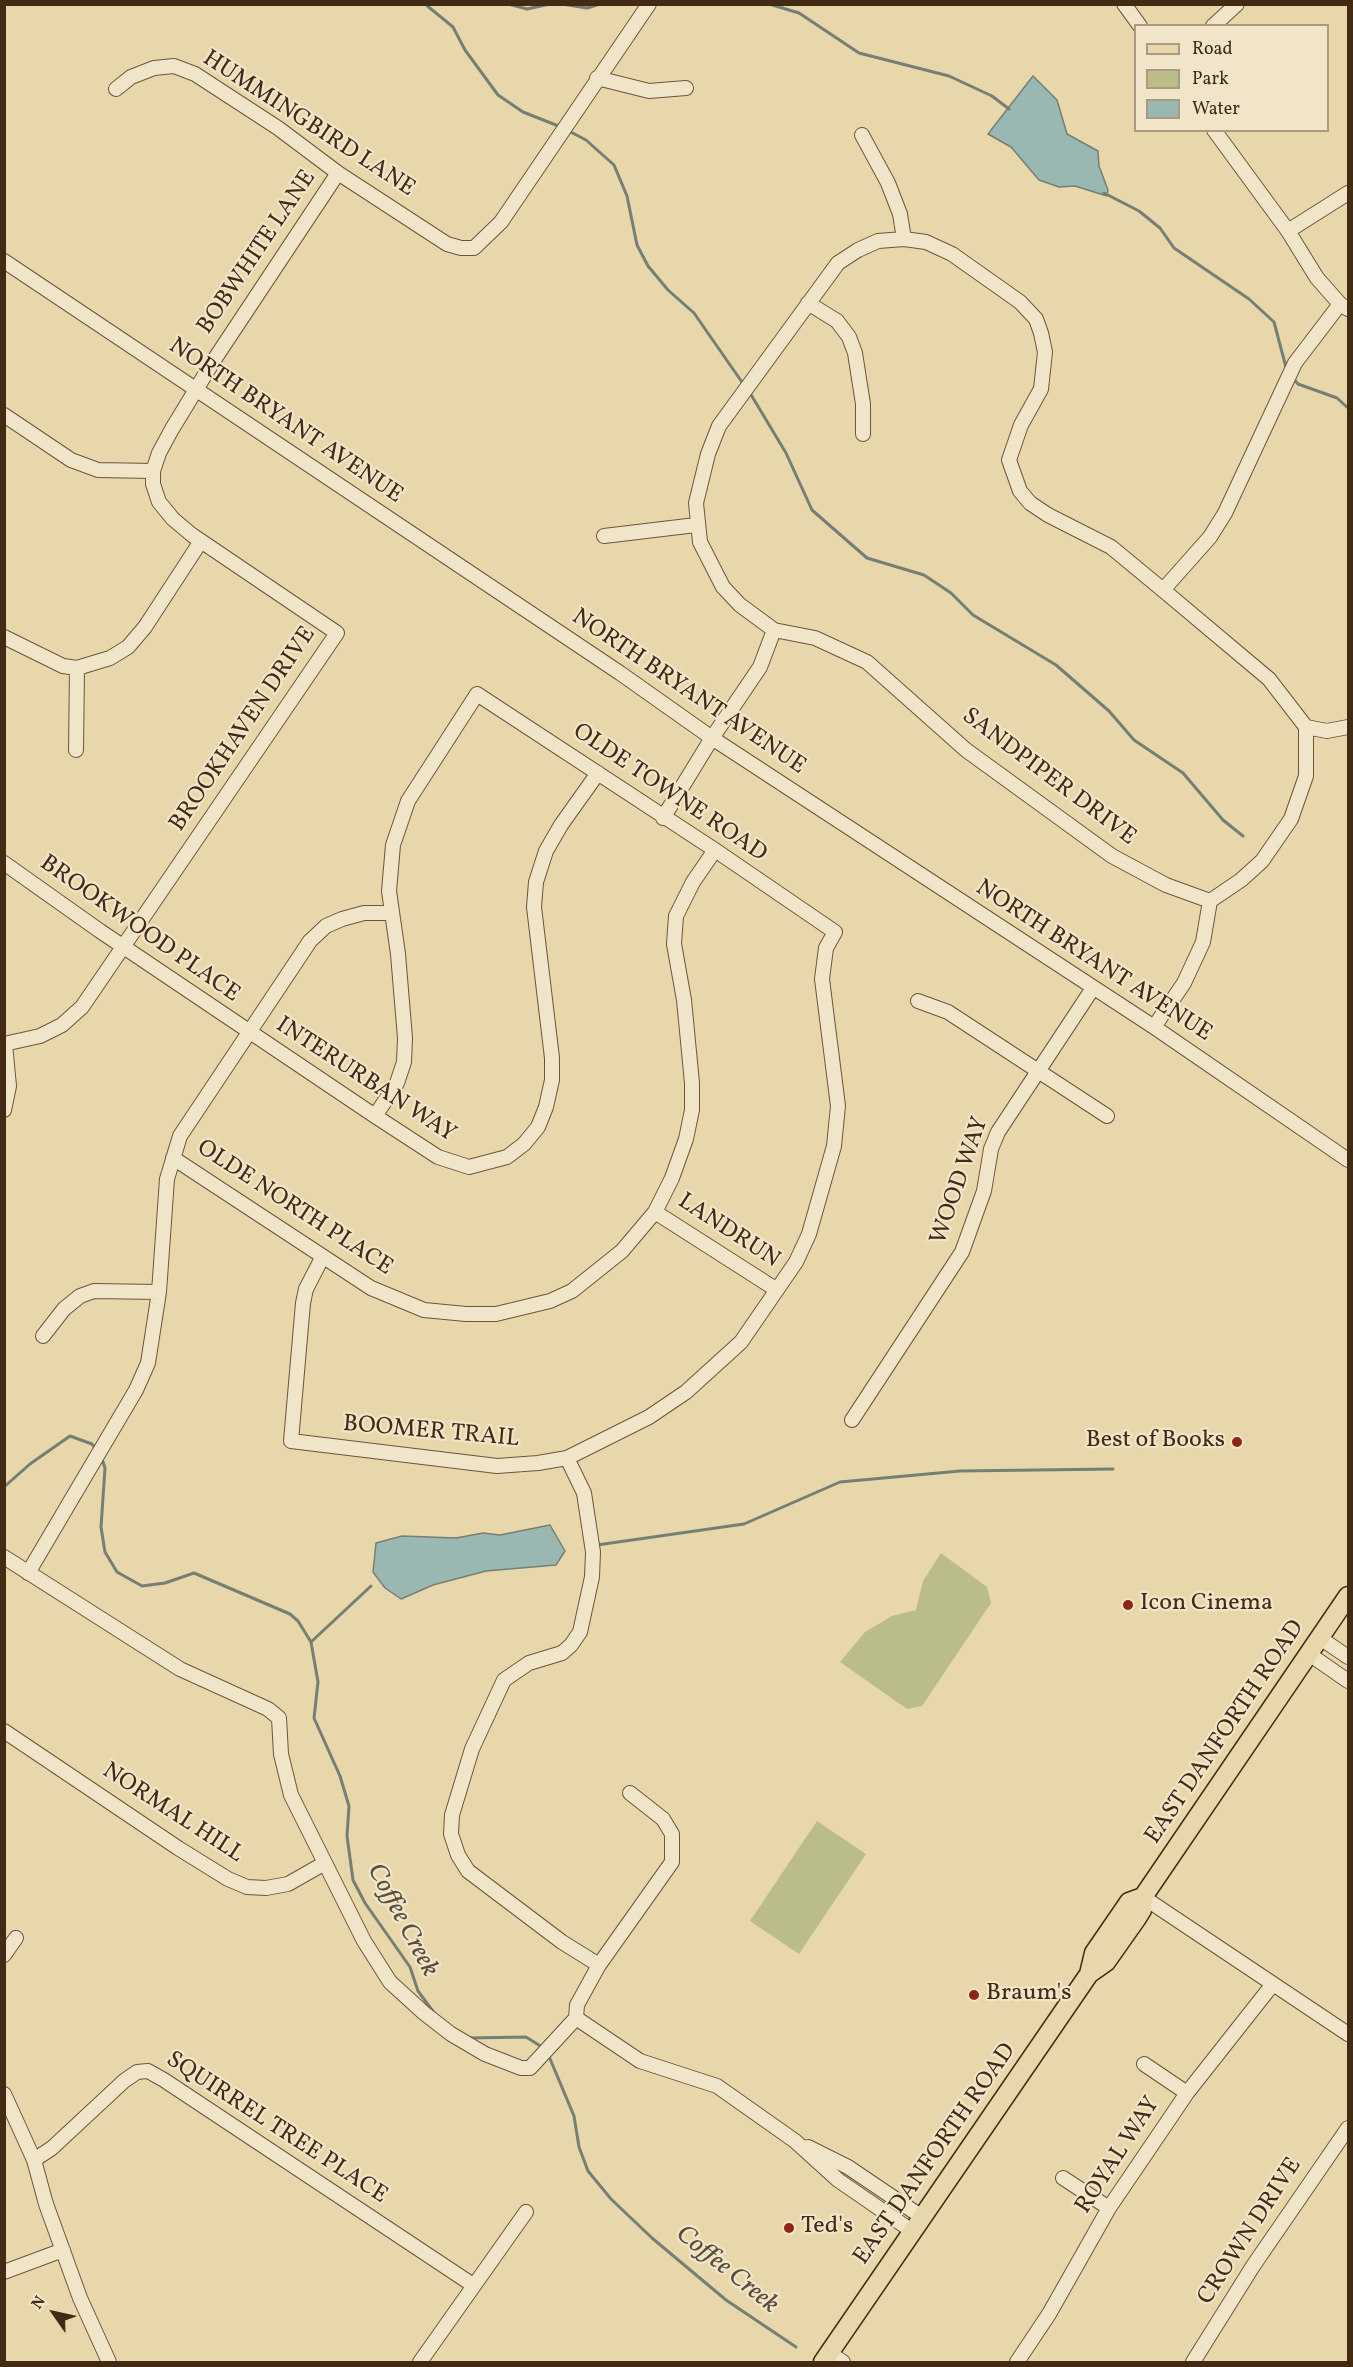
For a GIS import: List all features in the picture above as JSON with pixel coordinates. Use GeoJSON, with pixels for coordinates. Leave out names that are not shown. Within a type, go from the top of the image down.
{"type":"FeatureCollection","features":[{"type":"Feature","properties":{"kind":"main road","name":"EAST DANFORTH ROAD"},"geometry":{"type":"LineString","coordinates":[[832,2359],[917,2224],[1089,1974],[1094,1953],[1129,1902],[1143,1897],[1348,1596]]}},
{"type":"Feature","properties":{"kind":"street"},"geometry":{"type":"LineString","coordinates":[[649,4],[597,78],[649,91],[686,88]]}},
{"type":"Feature","properties":{"kind":"street"},"geometry":{"type":"LineString","coordinates":[[1124,4],[1139,24]]}},
{"type":"Feature","properties":{"kind":"street"},"geometry":{"type":"LineString","coordinates":[[1215,24],[1237,4]]}},
{"type":"Feature","properties":{"kind":"street","name":"HUMMINGBIRD LANE"},"geometry":{"type":"LineString","coordinates":[[116,89],[131,77],[154,68],[174,66],[195,74],[278,128],[338,173],[447,244],[461,248],[474,248],[501,222],[597,78]]}},
{"type":"Feature","properties":{"kind":"street"},"geometry":{"type":"LineString","coordinates":[[1163,590],[1210,537],[1226,513],[1295,363],[1344,307],[1317,278],[1288,231],[1215,132]]}},
{"type":"Feature","properties":{"kind":"street"},"geometry":{"type":"LineString","coordinates":[[862,135],[888,183],[900,214],[904,239]]}},
{"type":"Feature","properties":{"kind":"street","name":"BOBWHITE LANE"},"geometry":{"type":"LineString","coordinates":[[197,389],[338,173]]}},
{"type":"Feature","properties":{"kind":"street"},"geometry":{"type":"LineString","coordinates":[[1288,231],[1348,193]]}},
{"type":"Feature","properties":{"kind":"street"},"geometry":{"type":"LineString","coordinates":[[663,818],[712,738],[760,667],[774,630],[740,605],[723,588],[700,542],[696,525],[696,503],[701,478],[719,426],[838,263],[878,241],[904,239],[926,242],[952,254],[1020,302],[1036,319],[1045,352],[1045,370],[1041,389],[1021,425],[1009,460],[1020,491],[1030,503],[1048,515],[1111,547],[1269,679],[1306,727],[1306,776],[1292,819],[1262,861],[1241,880],[1210,901],[1203,942],[1184,983],[1154,1028]]}},
{"type":"Feature","properties":{"kind":"street","name":"NORTH BRYANT AVENUE"},"geometry":{"type":"LineString","coordinates":[[4,261],[620,673],[712,738],[1094,988],[1348,1160]]}},
{"type":"Feature","properties":{"kind":"street"},"geometry":{"type":"LineString","coordinates":[[808,303],[837,321],[849,338],[855,353],[863,404],[863,434]]}},
{"type":"Feature","properties":{"kind":"street"},"geometry":{"type":"LineString","coordinates":[[4,415],[70,460],[98,470],[153,471],[163,445],[197,389]]}},
{"type":"Feature","properties":{"kind":"street","name":"BROOKHAVEN DRIVE"},"geometry":{"type":"LineString","coordinates":[[5,1044],[40,1036],[62,1025],[82,1007],[337,633],[201,541],[173,519],[159,502],[153,484],[153,471]]}},
{"type":"Feature","properties":{"kind":"street"},"geometry":{"type":"LineString","coordinates":[[604,536],[696,525]]}},
{"type":"Feature","properties":{"kind":"street"},"geometry":{"type":"LineString","coordinates":[[4,637],[47,660],[77,668],[110,658],[128,647],[145,627],[201,541]]}},
{"type":"Feature","properties":{"kind":"street","name":"SANDPIPER DRIVE"},"geometry":{"type":"LineString","coordinates":[[774,630],[815,638],[867,662],[915,702],[966,750],[1112,856],[1166,885],[1210,901]]}},
{"type":"Feature","properties":{"kind":"street"},"geometry":{"type":"LineString","coordinates":[[76,750],[77,668]]}},
{"type":"Feature","properties":{"kind":"street","name":"OLDE TOWNE ROAD"},"geometry":{"type":"LineString","coordinates":[[392,913],[389,891],[393,845],[408,801],[477,694],[715,850],[835,932]]}},
{"type":"Feature","properties":{"kind":"street"},"geometry":{"type":"LineString","coordinates":[[1306,727],[1327,731],[1348,727]]}},
{"type":"Feature","properties":{"kind":"street","name":"INTERURBAN WAY"},"geometry":{"type":"LineString","coordinates":[[249,1032],[438,1157],[469,1167],[507,1156],[524,1144],[538,1127],[552,1080],[552,1058],[534,907],[536,882],[546,851],[556,833],[598,773]]}},
{"type":"Feature","properties":{"kind":"street","name":"OLDE NORTH PLACE"},"geometry":{"type":"LineString","coordinates":[[173,1158],[263,1215],[322,1258],[371,1288],[424,1310],[496,1314],[550,1301],[572,1291],[622,1251],[655,1212],[676,1168],[686,1139],[692,1110],[692,1083],[684,1000],[674,944],[676,916],[693,882],[715,850]]}},
{"type":"Feature","properties":{"kind":"street","name":"BROOKWOOD PLACE"},"geometry":{"type":"LineString","coordinates":[[4,863],[249,1032]]}},
{"type":"Feature","properties":{"kind":"street"},"geometry":{"type":"LineString","coordinates":[[28,1573],[136,1390],[148,1363],[159,1292],[167,1179],[180,1136],[297,958],[326,927],[364,913],[392,913],[405,1038],[404,1062],[398,1083],[375,1116]]}},
{"type":"Feature","properties":{"kind":"street","name":"BOOMER TRAIL"},"geometry":{"type":"LineString","coordinates":[[322,1258],[306,1289],[303,1304],[291,1441],[497,1466],[567,1458],[649,1417],[686,1392],[741,1342],[796,1262],[809,1234],[834,1146],[838,1107],[837,1081],[822,979],[826,948],[835,932]]}},
{"type":"Feature","properties":{"kind":"street","name":"WOOD WAY"},"geometry":{"type":"LineString","coordinates":[[852,1420],[962,1252],[984,1191],[991,1149],[998,1132],[1094,988]]}},
{"type":"Feature","properties":{"kind":"street"},"geometry":{"type":"LineString","coordinates":[[918,1001],[948,1012],[1107,1116]]}},
{"type":"Feature","properties":{"kind":"street"},"geometry":{"type":"LineString","coordinates":[[4,1110],[9,1086],[5,1044]]}},
{"type":"Feature","properties":{"kind":"street","name":"LANDRUN"},"geometry":{"type":"LineString","coordinates":[[655,1212],[777,1290]]}},
{"type":"Feature","properties":{"kind":"street"},"geometry":{"type":"LineString","coordinates":[[43,1336],[64,1309],[80,1296],[94,1291],[159,1292]]}},
{"type":"Feature","properties":{"kind":"street"},"geometry":{"type":"LineString","coordinates":[[567,1458],[584,1493],[593,1552],[592,1577],[580,1632],[562,1653],[516,1670],[504,1680],[497,1690],[459,1789],[452,1815],[451,1834],[458,1855],[468,1871],[562,1942],[599,1965]]}},
{"type":"Feature","properties":{"kind":"street"},"geometry":{"type":"LineString","coordinates":[[4,1557],[180,1669],[268,1709],[279,1718],[281,1754],[289,1787],[364,1941],[390,1982],[451,2034],[505,2063],[530,2068],[576,2018],[577,2005],[599,1965],[672,1862],[672,1834],[663,1819],[630,1793]]}},
{"type":"Feature","properties":{"kind":"street"},"geometry":{"type":"LineString","coordinates":[[1320,1638],[1348,1657]]}},
{"type":"Feature","properties":{"kind":"street"},"geometry":{"type":"LineString","coordinates":[[1309,1654],[1348,1681]]}},
{"type":"Feature","properties":{"kind":"street","name":"NORMAL HILL"},"geometry":{"type":"LineString","coordinates":[[4,1731],[178,1848],[247,1887],[266,1888],[288,1884],[325,1863]]}},
{"type":"Feature","properties":{"kind":"street"},"geometry":{"type":"LineString","coordinates":[[1143,1897],[1348,2034]]}},
{"type":"Feature","properties":{"kind":"street"},"geometry":{"type":"LineString","coordinates":[[4,1955],[16,1938]]}},
{"type":"Feature","properties":{"kind":"street","name":"ROYAL WAY"},"geometry":{"type":"LineString","coordinates":[[1017,2362],[1049,2314],[1109,2208],[1187,2093],[1273,1984]]}},
{"type":"Feature","properties":{"kind":"street"},"geometry":{"type":"LineString","coordinates":[[576,2018],[640,2061],[717,2086],[795,2141],[838,2180],[917,2224]]}},
{"type":"Feature","properties":{"kind":"street"},"geometry":{"type":"LineString","coordinates":[[1144,2064],[1187,2093]]}},
{"type":"Feature","properties":{"kind":"street","name":"SQUIRREL TREE PLACE"},"geometry":{"type":"LineString","coordinates":[[34,2160],[52,2148],[124,2081],[137,2072],[148,2071],[473,2285]]}},
{"type":"Feature","properties":{"kind":"street"},"geometry":{"type":"LineString","coordinates":[[4,2094],[34,2160],[46,2204],[80,2298],[109,2362]]}},
{"type":"Feature","properties":{"kind":"street","name":"CROWN DRIVE"},"geometry":{"type":"LineString","coordinates":[[1193,2362],[1253,2266],[1348,2128]]}},
{"type":"Feature","properties":{"kind":"street"},"geometry":{"type":"LineString","coordinates":[[1063,2178],[1109,2208]]}},
{"type":"Feature","properties":{"kind":"street"},"geometry":{"type":"LineString","coordinates":[[420,2362],[526,2212]]}},
{"type":"Feature","properties":{"kind":"street"},"geometry":{"type":"LineString","coordinates":[[4,2272],[63,2250]]}},
{"type":"Feature","properties":{"kind":"green space"},"geometry":{"type":"Polygon","coordinates":[[[941,1553],[987,1587],[991,1603],[922,1706],[907,1709],[840,1662],[865,1632],[892,1616],[916,1610],[923,1581],[941,1553]]]}},
{"type":"Feature","properties":{"kind":"green space"},"geometry":{"type":"Polygon","coordinates":[[[817,1821],[866,1854],[799,1954],[750,1921],[817,1821]]]}},
{"type":"Feature","properties":{"kind":"water"},"geometry":{"type":"Polygon","coordinates":[[[1033,76],[1057,100],[1067,134],[1098,151],[1099,166],[1108,190],[1107,196],[1075,186],[1059,187],[1039,180],[1011,147],[988,134],[1033,76]]]}},
{"type":"Feature","properties":{"kind":"water"},"geometry":{"type":"Polygon","coordinates":[[[550,1525],[565,1551],[556,1565],[486,1571],[433,1585],[401,1599],[385,1588],[373,1572],[376,1543],[402,1536],[456,1538],[483,1533],[500,1535],[550,1525]]]}},
{"type":"Feature","properties":{"kind":"waterway"},"geometry":{"type":"LineString","coordinates":[[425,4],[453,27],[465,50],[498,95],[523,112],[561,127]]}},
{"type":"Feature","properties":{"kind":"waterway"},"geometry":{"type":"LineString","coordinates":[[508,4],[527,9],[550,4]]}},
{"type":"Feature","properties":{"kind":"waterway"},"geometry":{"type":"LineString","coordinates":[[562,4],[587,8],[600,4]]}},
{"type":"Feature","properties":{"kind":"waterway"},"geometry":{"type":"LineString","coordinates":[[769,4],[799,13],[859,53],[949,76],[992,96],[1009,109]]}},
{"type":"Feature","properties":{"kind":"waterway"},"geometry":{"type":"LineString","coordinates":[[567,130],[586,140],[614,165],[627,196],[637,245],[648,266],[668,290],[694,313],[744,385]]}},
{"type":"Feature","properties":{"kind":"waterway"},"geometry":{"type":"LineString","coordinates":[[1104,193],[1139,211],[1160,228],[1174,248],[1249,299],[1274,322],[1287,371]]}},
{"type":"Feature","properties":{"kind":"waterway"},"geometry":{"type":"LineString","coordinates":[[1293,378],[1298,384],[1337,398],[1348,408]]}},
{"type":"Feature","properties":{"kind":"waterway"},"geometry":{"type":"LineString","coordinates":[[750,393],[786,453],[812,510],[867,558],[924,575],[951,593],[973,615],[1056,665],[1109,711],[1134,740],[1183,773],[1223,820],[1243,836]]}},
{"type":"Feature","properties":{"kind":"waterway","name":"Coffee Creek"},"geometry":{"type":"LineString","coordinates":[[4,1487],[30,1464],[70,1436],[92,1444],[97,1451]]}},
{"type":"Feature","properties":{"kind":"waterway","name":"Coffee Creek"},"geometry":{"type":"LineString","coordinates":[[102,1459],[105,1468],[101,1527],[105,1552],[117,1572],[142,1586],[165,1583],[194,1573],[290,1614],[298,1621],[311,1642],[318,1682],[314,1718],[340,1776],[349,1806],[347,1836],[353,1880],[365,1903],[410,1967],[418,1991],[435,2014]]}},
{"type":"Feature","properties":{"kind":"waterway"},"geometry":{"type":"LineString","coordinates":[[597,1545],[744,1524],[840,1482],[960,1471],[1113,1469]]}},
{"type":"Feature","properties":{"kind":"waterway"},"geometry":{"type":"LineString","coordinates":[[311,1642],[371,1586]]}},
{"type":"Feature","properties":{"kind":"waterway","name":"Coffee Creek"},"geometry":{"type":"LineString","coordinates":[[468,2038],[526,2037],[542,2047]]}},
{"type":"Feature","properties":{"kind":"waterway","name":"Coffee Creek"},"geometry":{"type":"LineString","coordinates":[[548,2054],[574,2116],[579,2147],[588,2171],[611,2199],[652,2238],[726,2300],[796,2347]]}},
{"type":"Feature","properties":{"kind":"place","name":"Best of Books"},"geometry":{"type":"Point","coordinates":[1237,1442]}},
{"type":"Feature","properties":{"kind":"place","name":"Icon Cinema"},"geometry":{"type":"Point","coordinates":[1128,1605]}},
{"type":"Feature","properties":{"kind":"place","name":"Braum's"},"geometry":{"type":"Point","coordinates":[974,1995]}},
{"type":"Feature","properties":{"kind":"place","name":"Ted's"},"geometry":{"type":"Point","coordinates":[789,2228]}}]}
